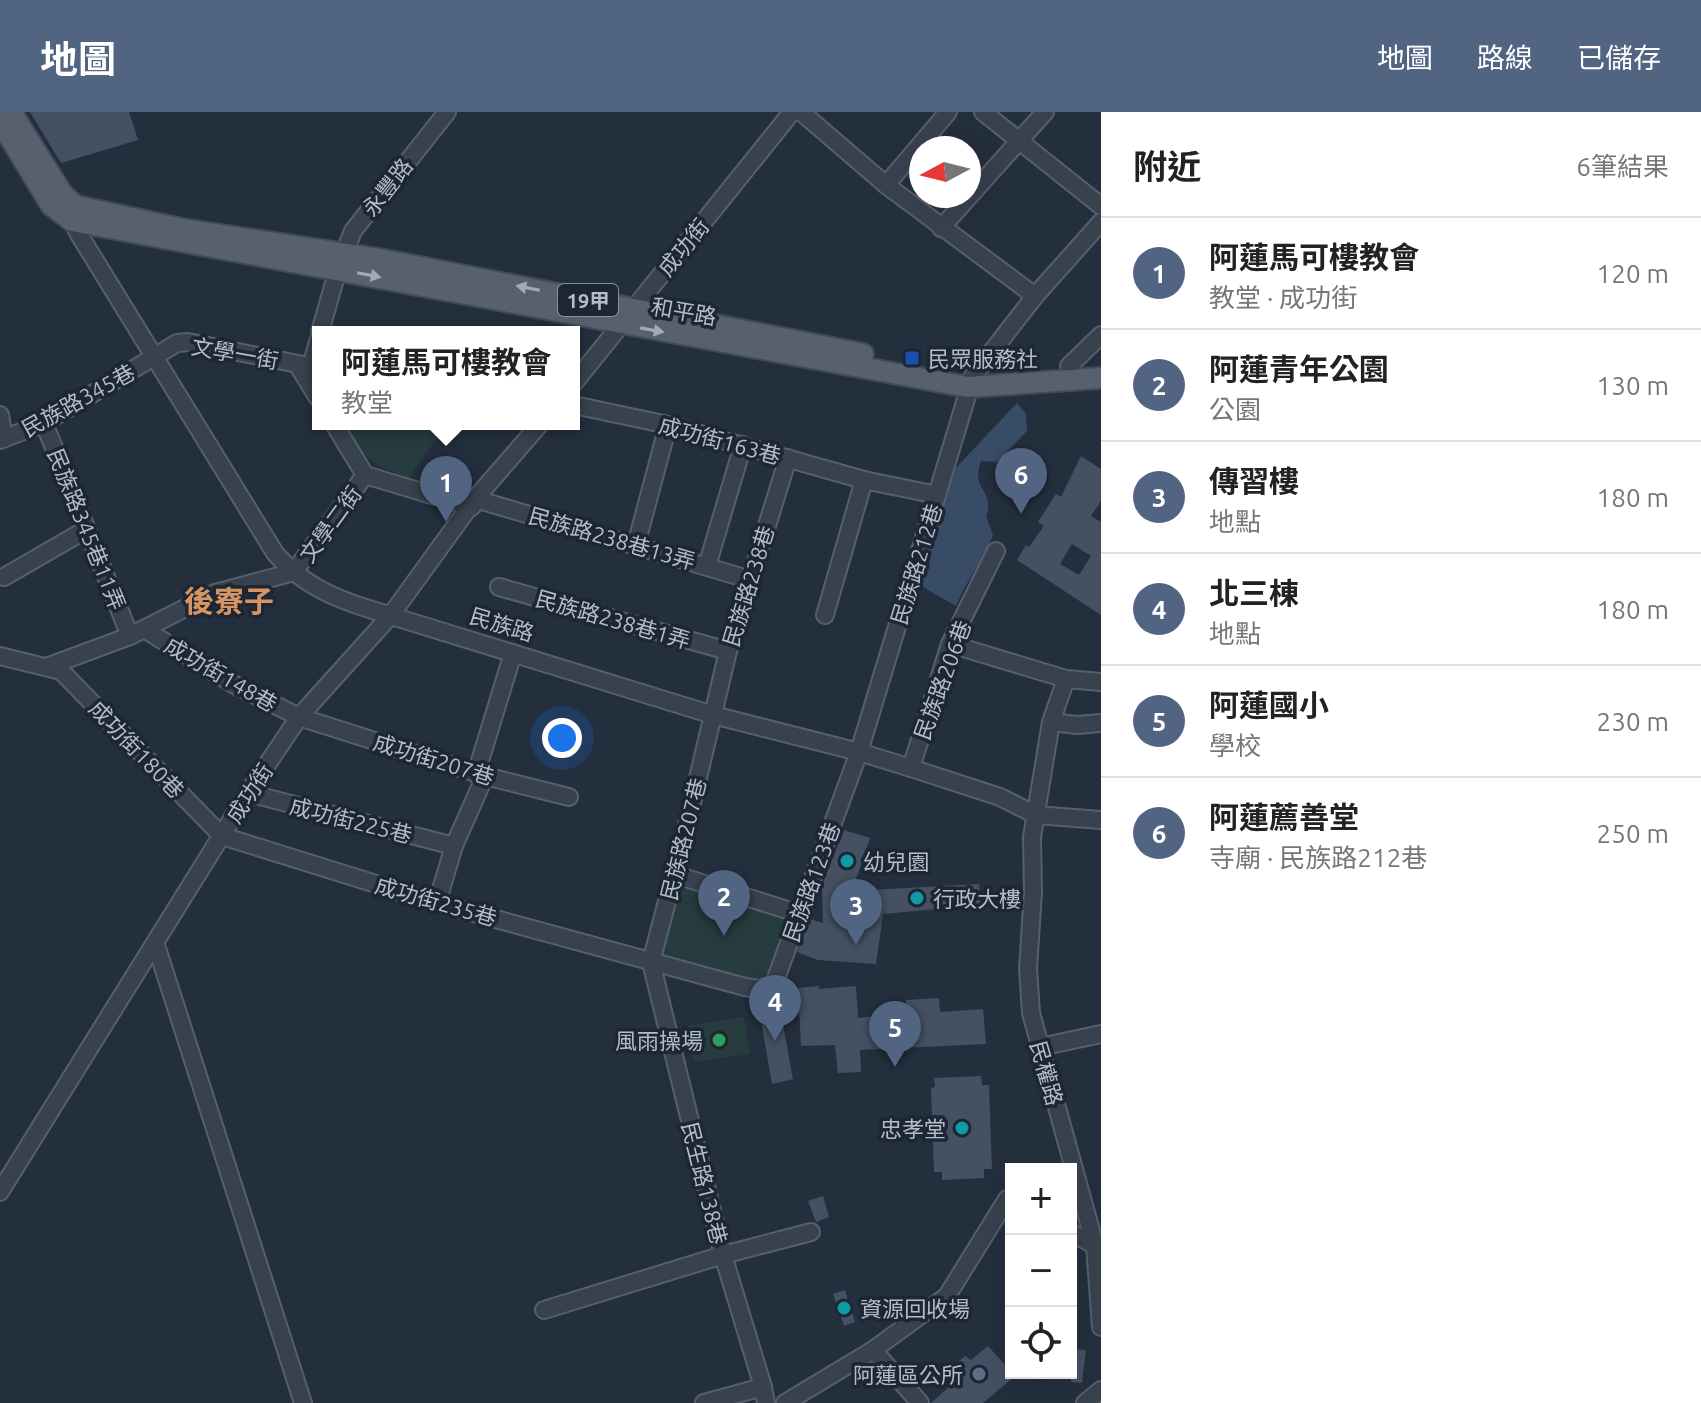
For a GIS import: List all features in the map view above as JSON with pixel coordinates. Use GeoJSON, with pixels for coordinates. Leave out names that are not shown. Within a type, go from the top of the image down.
{"type":"FeatureCollection","features":[{"type":"Feature","properties":{"kind":"main road","name":"民族路"},"geometry":{"type":"LineString","coordinates":[[11,112],[74,213]]}},
{"type":"Feature","properties":{"kind":"main road","name":"民族路"},"geometry":{"type":"LineString","coordinates":[[0,121],[51,205],[74,213]]}},
{"type":"Feature","properties":{"kind":"main road","name":"和平路"},"geometry":{"type":"LineString","coordinates":[[74,213],[970,382],[1101,378]]}},
{"type":"Feature","properties":{"kind":"main road","name":"和平路"},"geometry":{"type":"LineString","coordinates":[[970,382],[1101,364]]}},
{"type":"Feature","properties":{"kind":"street","name":"永豐路"},"geometry":{"type":"LineString","coordinates":[[322,326],[353,231],[447,112]]}},
{"type":"Feature","properties":{"kind":"street","name":"成功街"},"geometry":{"type":"LineString","coordinates":[[580,375],[792,112]]}},
{"type":"Feature","properties":{"kind":"street"},"geometry":{"type":"LineString","coordinates":[[801,112],[886,185],[1035,296]]}},
{"type":"Feature","properties":{"kind":"street"},"geometry":{"type":"LineString","coordinates":[[886,185],[948,112]]}},
{"type":"Feature","properties":{"kind":"street"},"geometry":{"type":"LineString","coordinates":[[983,112],[1101,206]]}},
{"type":"Feature","properties":{"kind":"street"},"geometry":{"type":"LineString","coordinates":[[941,228],[1045,112]]}},
{"type":"Feature","properties":{"kind":"street","name":"民族路"},"geometry":{"type":"LineString","coordinates":[[74,213],[155,356],[275,553],[314,587],[340,600],[713,715],[911,768],[1000,797],[1036,815],[1101,820]]}},
{"type":"Feature","properties":{"kind":"street"},"geometry":{"type":"LineString","coordinates":[[970,382],[1035,296],[1101,222]]}},
{"type":"Feature","properties":{"kind":"street"},"geometry":{"type":"LineString","coordinates":[[1069,366],[1101,335]]}},
{"type":"Feature","properties":{"kind":"street","name":"文學一街"},"geometry":{"type":"LineString","coordinates":[[155,356],[177,343],[188,342],[309,366]]}},
{"type":"Feature","properties":{"kind":"street","name":"民族路345巷"},"geometry":{"type":"LineString","coordinates":[[2,440],[44,423],[155,356]]}},
{"type":"Feature","properties":{"kind":"street","name":"民族路212巷"},"geometry":{"type":"LineString","coordinates":[[859,752],[970,382]]}},
{"type":"Feature","properties":{"kind":"street","name":"成功街163巷"},"geometry":{"type":"LineString","coordinates":[[580,406],[668,425],[864,480],[937,495]]}},
{"type":"Feature","properties":{"kind":"street"},"geometry":{"type":"LineString","coordinates":[[0,415],[2,440]]}},
{"type":"Feature","properties":{"kind":"street","name":"民族路345巷11弄"},"geometry":{"type":"LineString","coordinates":[[44,423],[87,529],[137,632]]}},
{"type":"Feature","properties":{"kind":"street"},"geometry":{"type":"LineString","coordinates":[[636,545],[668,425]]}},
{"type":"Feature","properties":{"kind":"street","name":"文學二街"},"geometry":{"type":"LineString","coordinates":[[338,430],[365,475],[474,503]]}},
{"type":"Feature","properties":{"kind":"street","name":"成功街"},"geometry":{"type":"LineString","coordinates":[[0,1192],[248,793],[299,717],[391,615],[474,503],[535,430]]}},
{"type":"Feature","properties":{"kind":"street"},"geometry":{"type":"LineString","coordinates":[[707,566],[743,445]]}},
{"type":"Feature","properties":{"kind":"street","name":"民族路238巷"},"geometry":{"type":"LineString","coordinates":[[713,715],[748,579],[788,458]]}},
{"type":"Feature","properties":{"kind":"street","name":"文學二街"},"geometry":{"type":"LineString","coordinates":[[294,572],[365,475]]}},
{"type":"Feature","properties":{"kind":"street"},"geometry":{"type":"LineString","coordinates":[[825,615],[864,480]]}},
{"type":"Feature","properties":{"kind":"street","name":"民族路238巷13弄"},"geometry":{"type":"LineString","coordinates":[[474,503],[636,545],[748,579]]}},
{"type":"Feature","properties":{"kind":"street"},"geometry":{"type":"LineString","coordinates":[[4,577],[87,529]]}},
{"type":"Feature","properties":{"kind":"street","name":"民族路206巷"},"geometry":{"type":"LineString","coordinates":[[911,768],[950,644],[996,551]]}},
{"type":"Feature","properties":{"kind":"street"},"geometry":{"type":"LineString","coordinates":[[0,656],[49,666],[137,632],[215,593],[294,572]]}},
{"type":"Feature","properties":{"kind":"street","name":"民族路238巷1弄"},"geometry":{"type":"LineString","coordinates":[[499,587],[728,651]]}},
{"type":"Feature","properties":{"kind":"street","name":"成功街148巷"},"geometry":{"type":"LineString","coordinates":[[137,632],[299,717]]}},
{"type":"Feature","properties":{"kind":"street"},"geometry":{"type":"LineString","coordinates":[[950,644],[1066,679],[1101,682]]}},
{"type":"Feature","properties":{"kind":"street"},"geometry":{"type":"LineString","coordinates":[[437,903],[454,846],[481,775],[513,653]]}},
{"type":"Feature","properties":{"kind":"street","name":"成功街180巷"},"geometry":{"type":"LineString","coordinates":[[49,666],[61,671],[77,686],[222,836]]}},
{"type":"Feature","properties":{"kind":"street","name":"民權路"},"geometry":{"type":"LineString","coordinates":[[1066,679],[1051,722],[1032,837],[1033,892],[1028,969],[1031,1013],[1095,1245],[1101,1327]]}},
{"type":"Feature","properties":{"kind":"street","name":"民族路207巷"},"geometry":{"type":"LineString","coordinates":[[651,962],[713,715]]}},
{"type":"Feature","properties":{"kind":"street","name":"成功街207巷"},"geometry":{"type":"LineString","coordinates":[[299,717],[481,775],[569,797]]}},
{"type":"Feature","properties":{"kind":"street"},"geometry":{"type":"LineString","coordinates":[[1051,722],[1077,725],[1101,723]]}},
{"type":"Feature","properties":{"kind":"street","name":"民族路123巷"},"geometry":{"type":"LineString","coordinates":[[651,962],[760,989],[774,984],[859,752]]}},
{"type":"Feature","properties":{"kind":"street","name":"成功街225巷"},"geometry":{"type":"LineString","coordinates":[[248,793],[454,846]]}},
{"type":"Feature","properties":{"kind":"street","name":"成功街235巷"},"geometry":{"type":"LineString","coordinates":[[222,836],[437,903],[651,962]]}},
{"type":"Feature","properties":{"kind":"street"},"geometry":{"type":"LineString","coordinates":[[673,874],[800,914]]}},
{"type":"Feature","properties":{"kind":"street"},"geometry":{"type":"LineString","coordinates":[[156,945],[303,1403]]}},
{"type":"Feature","properties":{"kind":"street","name":"民生路138巷"},"geometry":{"type":"LineString","coordinates":[[651,962],[723,1255],[764,1395]]}},
{"type":"Feature","properties":{"kind":"street"},"geometry":{"type":"LineString","coordinates":[[1040,1047],[1101,1034]]}},
{"type":"Feature","properties":{"kind":"street"},"geometry":{"type":"LineString","coordinates":[[785,1403],[873,1350],[947,1296],[1005,1202]]}},
{"type":"Feature","properties":{"kind":"street"},"geometry":{"type":"LineString","coordinates":[[544,1310],[723,1255],[811,1232]]}},
{"type":"Feature","properties":{"kind":"street"},"geometry":{"type":"LineString","coordinates":[[1075,1235],[1095,1245]]}},
{"type":"Feature","properties":{"kind":"street"},"geometry":{"type":"LineString","coordinates":[[873,1350],[920,1403]]}},
{"type":"Feature","properties":{"kind":"street"},"geometry":{"type":"LineString","coordinates":[[1085,1403],[1101,1390]]}},
{"type":"Feature","properties":{"kind":"street"},"geometry":{"type":"LineString","coordinates":[[704,1403],[764,1395]]}},
{"type":"Feature","properties":{"kind":"green space"},"geometry":{"type":"Polygon","coordinates":[[[345,430],[442,430],[409,478],[369,459],[345,430]]]}},
{"type":"Feature","properties":{"kind":"green space"},"geometry":{"type":"Polygon","coordinates":[[[678,885],[792,917],[767,978],[753,983],[658,954],[678,885]]]}},
{"type":"Feature","properties":{"kind":"green space","name":"風雨操場"},"geometry":{"type":"Polygon","coordinates":[[[744,1017],[750,1054],[694,1062],[688,1026],[744,1017]]]}},
{"type":"Feature","properties":{"kind":"water"},"geometry":{"type":"Polygon","coordinates":[[[1017,403],[1026,414],[1027,431],[997,462],[981,461],[979,479],[988,501],[986,517],[993,535],[956,606],[921,586],[953,471],[1017,403]]]}},
{"type":"Feature","properties":{"kind":"building"},"geometry":{"type":"Polygon","coordinates":[[[30,112],[129,112],[138,140],[61,163],[30,112]]]}},
{"type":"Feature","properties":{"kind":"building"},"geometry":{"type":"Polygon","coordinates":[[[1081,456],[1101,469],[1101,501],[1091,516],[1101,522],[1101,615],[1017,560],[1044,526],[1038,522],[1056,494],[1061,497],[1081,456]],[[1072,544],[1060,564],[1079,575],[1091,556],[1072,544]]]}},
{"type":"Feature","properties":{"kind":"building"},"geometry":{"type":"Polygon","coordinates":[[[844,830],[870,838],[852,891],[979,884],[981,905],[883,914],[876,964],[818,960],[797,952],[810,919],[823,923],[822,885],[844,830]]]}},
{"type":"Feature","properties":{"kind":"building"},"geometry":{"type":"Polygon","coordinates":[[[819,986],[819,989],[856,986],[858,1018],[907,1012],[906,1000],[939,998],[940,1012],[983,1009],[986,1044],[860,1050],[861,1072],[838,1073],[835,1045],[801,1046],[798,988],[819,986]]]}},
{"type":"Feature","properties":{"kind":"building"},"geometry":{"type":"Polygon","coordinates":[[[778,997],[793,1079],[772,1084],[758,1003],[778,997]]]}},
{"type":"Feature","properties":{"kind":"building","name":"忠孝堂"},"geometry":{"type":"Polygon","coordinates":[[[981,1076],[982,1085],[989,1085],[992,1169],[984,1169],[984,1178],[942,1180],[942,1172],[934,1172],[931,1088],[935,1087],[934,1078],[981,1076]]]}},
{"type":"Feature","properties":{"kind":"building"},"geometry":{"type":"Polygon","coordinates":[[[823,1196],[829,1217],[816,1222],[808,1201],[823,1196]]]}},
{"type":"Feature","properties":{"kind":"building","name":"資源回收場"},"geometry":{"type":"Polygon","coordinates":[[[845,1290],[855,1322],[844,1326],[833,1294],[845,1290]]]}},
{"type":"Feature","properties":{"kind":"building","name":"阿蓮區公所"},"geometry":{"type":"Polygon","coordinates":[[[988,1346],[1005,1365],[1005,1379],[1011,1379],[983,1403],[931,1403],[949,1387],[941,1377],[965,1356],[971,1360],[988,1346]]]}},
{"type":"Feature","properties":{"kind":"building"},"geometry":{"type":"Polygon","coordinates":[[[1077,1349],[1086,1350],[1082,1383],[1071,1382],[1071,1379],[1077,1379],[1077,1349]]]}},
{"type":"Feature","properties":{"kind":"place","name":"民眾服務社"},"geometry":{"type":"Point","coordinates":[912,358]}},
{"type":"Feature","properties":{"kind":"place","name":"阿蓮薦善堂"},"geometry":{"type":"Point","coordinates":[1021,514]}},
{"type":"Feature","properties":{"kind":"place","name":"阿蓮馬可樓教會"},"geometry":{"type":"Point","coordinates":[446,522]}},
{"type":"Feature","properties":{"kind":"place","name":"幼兒園"},"geometry":{"type":"Point","coordinates":[847,861]}},
{"type":"Feature","properties":{"kind":"place","name":"行政大樓"},"geometry":{"type":"Point","coordinates":[917,898]}},
{"type":"Feature","properties":{"kind":"place","name":"阿蓮青年公園"},"geometry":{"type":"Point","coordinates":[724,936]}},
{"type":"Feature","properties":{"kind":"place","name":"傳習樓"},"geometry":{"type":"Point","coordinates":[856,945]}},
{"type":"Feature","properties":{"kind":"place","name":"風雨操場"},"geometry":{"type":"Point","coordinates":[719,1040]}},
{"type":"Feature","properties":{"kind":"place","name":"北三棟"},"geometry":{"type":"Point","coordinates":[775,1041]}},
{"type":"Feature","properties":{"kind":"place","name":"阿蓮國小"},"geometry":{"type":"Point","coordinates":[895,1067]}},
{"type":"Feature","properties":{"kind":"place","name":"忠孝堂"},"geometry":{"type":"Point","coordinates":[962,1128]}},
{"type":"Feature","properties":{"kind":"place","name":"資源回收場"},"geometry":{"type":"Point","coordinates":[844,1308]}},
{"type":"Feature","properties":{"kind":"place","name":"阿蓮區公所"},"geometry":{"type":"Point","coordinates":[979,1374]}},
{"type":"Feature","properties":{"kind":"district","name":"後寮子"},"geometry":{"type":"Point","coordinates":[229,601]}}]}
